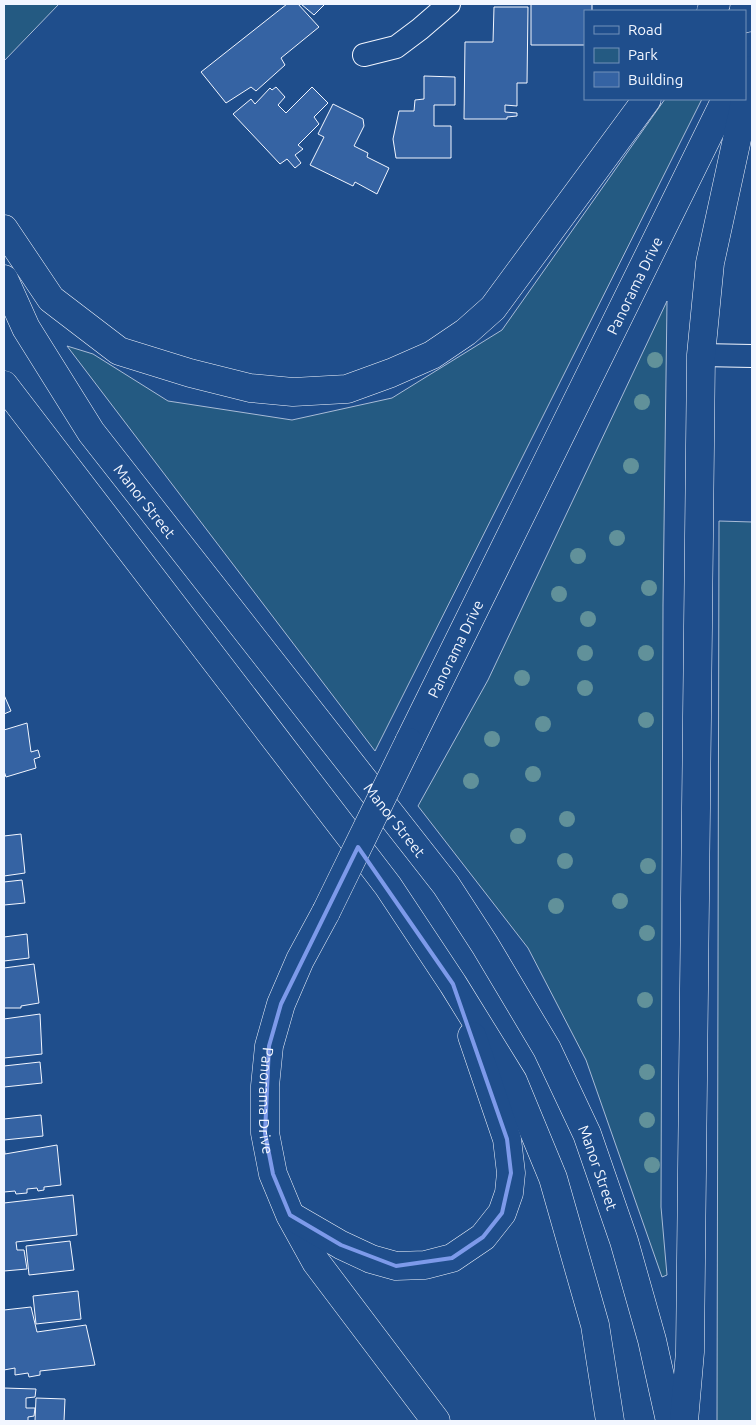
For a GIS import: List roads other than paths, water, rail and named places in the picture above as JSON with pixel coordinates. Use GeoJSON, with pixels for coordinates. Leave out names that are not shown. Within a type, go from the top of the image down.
{"type":"FeatureCollection","features":[{"type":"Feature","properties":{"kind":"main road"},"geometry":{"type":"LineString","coordinates":[[746,59],[752,46]]}},
{"type":"Feature","properties":{"kind":"main road"},"geometry":{"type":"LineString","coordinates":[[746,98],[752,70]]}},
{"type":"Feature","properties":{"kind":"main road"},"geometry":{"type":"LineString","coordinates":[[4,228],[51,299],[119,351],[190,373],[250,388],[293,392],[347,389],[432,355],[466,332],[494,308],[646,100]]}},
{"type":"Feature","properties":{"kind":"main road","name":"Panorama Drive"},"geometry":{"type":"LineString","coordinates":[[436,1421],[316,1262],[290,1215],[273,1174],[266,1133],[265,1086],[269,1046],[281,1004],[300,960],[326,912],[726,100]]}},
{"type":"Feature","properties":{"kind":"main road"},"geometry":{"type":"LineString","coordinates":[[684,1421],[690,1352],[701,355],[710,263],[745,100]]}},
{"type":"Feature","properties":{"kind":"main road","name":"Manor Street"},"geometry":{"type":"LineString","coordinates":[[4,279],[26,328],[91,432],[446,885],[485,945],[547,1048],[587,1134],[624,1241],[652,1340],[670,1421]]}},
{"type":"Feature","properties":{"kind":"main road"},"geometry":{"type":"LineString","coordinates":[[4,385],[388,886],[453,984],[513,1081],[553,1178],[595,1325],[610,1421]]}},
{"type":"Feature","properties":{"kind":"main road"},"geometry":{"type":"LineString","coordinates":[[290,1215],[341,1245],[371,1259],[396,1266],[425,1265],[452,1258],[483,1237],[502,1213],[509,1194],[511,1173],[507,1139],[453,984]]}},
{"type":"Feature","properties":{"kind":"street"},"geometry":{"type":"LineString","coordinates":[[364,55],[396,46],[420,29],[448,4]]}},
{"type":"Feature","properties":{"kind":"street"},"geometry":{"type":"LineString","coordinates":[[701,355],[752,356]]}}]}
